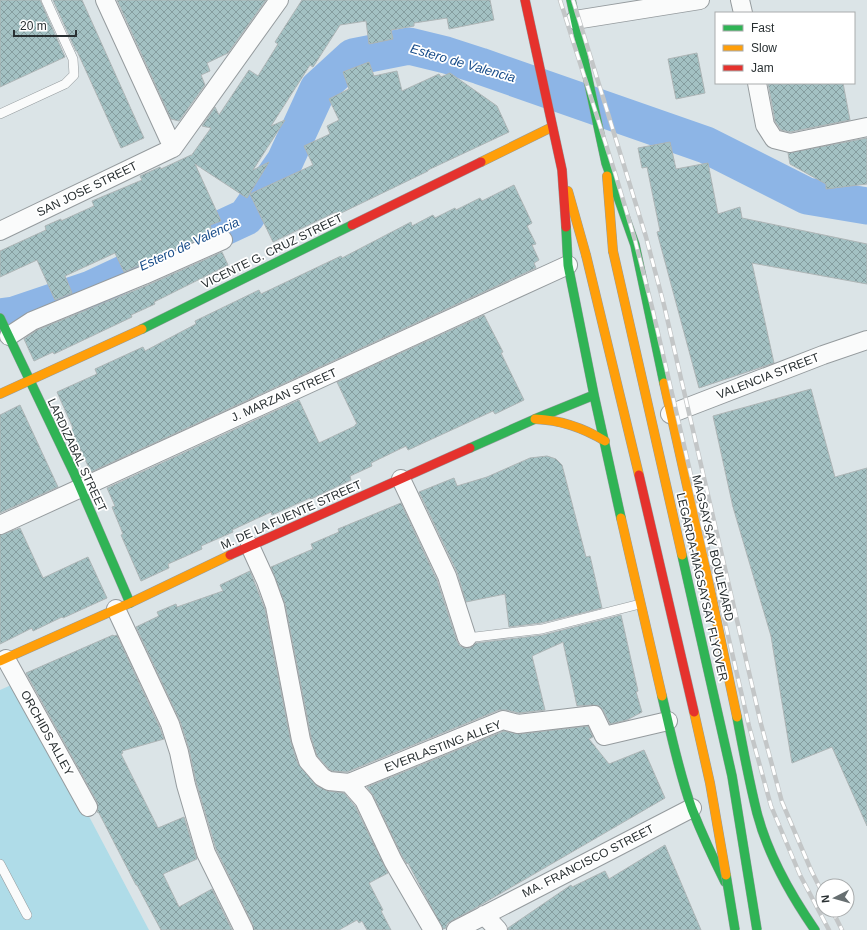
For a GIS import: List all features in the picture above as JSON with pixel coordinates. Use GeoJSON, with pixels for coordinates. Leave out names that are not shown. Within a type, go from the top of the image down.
{"type":"FeatureCollection","features":[{"type":"Feature","properties":{"kind":"main road"},"geometry":{"type":"LineString","coordinates":[[525,0],[562,170],[586,255],[624,410],[710,783],[735,930]]}},
{"type":"Feature","properties":{"kind":"main road","name":"MAGSAYSAY BOULEVARD"},"geometry":{"type":"LineString","coordinates":[[571,0],[606,163],[613,251]]}},
{"type":"Feature","properties":{"kind":"main road","name":"VICENTE G. CRUZ STREET"},"geometry":{"type":"LineString","coordinates":[[0,394],[129,335],[552,126]]}},
{"type":"Feature","properties":{"kind":"main road","name":"MAGSAYSAY BOULEVARD"},"geometry":{"type":"LineString","coordinates":[[606,163],[635,245],[670,414],[707,575],[757,813],[768,846],[792,894],[815,930]]}},
{"type":"Feature","properties":{"kind":"main road"},"geometry":{"type":"LineString","coordinates":[[562,170],[568,265],[594,396],[640,604],[674,747],[692,808],[706,844],[742,916]]}},
{"type":"Feature","properties":{"kind":"main road","name":"LEGARDA-MAGSAYSAY FLYOVER"},"geometry":{"type":"LineString","coordinates":[[613,251],[728,761],[757,930]]}},
{"type":"Feature","properties":{"kind":"main road","name":"LARDIZABAL STREET"},"geometry":{"type":"LineString","coordinates":[[0,318],[80,488],[123,606]]}},
{"type":"Feature","properties":{"kind":"main road","name":"M. DE LA FUENTE STREET"},"geometry":{"type":"LineString","coordinates":[[3,660],[123,606],[250,546],[535,419],[594,396]]}},
{"type":"Feature","properties":{"kind":"main road"},"geometry":{"type":"LineString","coordinates":[[535,419],[572,423],[605,441]]}},
{"type":"Feature","properties":{"kind":"main road"},"geometry":{"type":"LineString","coordinates":[[698,767],[718,767],[733,757],[737,751],[741,736]]}},
{"type":"Feature","properties":{"kind":"main road"},"geometry":{"type":"LineString","coordinates":[[674,747],[688,762]]}},
{"type":"Feature","properties":{"kind":"street"},"geometry":{"type":"LineString","coordinates":[[105,0],[173,148]]}},
{"type":"Feature","properties":{"kind":"street","name":"SAN JOSE STREET"},"geometry":{"type":"LineString","coordinates":[[0,231],[173,148],[279,0]]}},
{"type":"Feature","properties":{"kind":"street"},"geometry":{"type":"LineString","coordinates":[[575,20],[700,0]]}},
{"type":"Feature","properties":{"kind":"street"},"geometry":{"type":"LineString","coordinates":[[740,0],[743,12]]}},
{"type":"Feature","properties":{"kind":"street"},"geometry":{"type":"LineString","coordinates":[[757,84],[765,125],[774,139],[790,143],[867,127]]}},
{"type":"Feature","properties":{"kind":"street"},"geometry":{"type":"LineString","coordinates":[[7,333],[223,240]]}},
{"type":"Feature","properties":{"kind":"street","name":"J. MARZAN STREET"},"geometry":{"type":"LineString","coordinates":[[0,525],[568,265]]}},
{"type":"Feature","properties":{"kind":"street","name":"VALENCIA STREET"},"geometry":{"type":"LineString","coordinates":[[670,414],[867,340]]}},
{"type":"Feature","properties":{"kind":"street"},"geometry":{"type":"LineString","coordinates":[[401,479],[447,576],[467,638]]}},
{"type":"Feature","properties":{"kind":"street"},"geometry":{"type":"LineString","coordinates":[[250,546],[266,581],[274,606],[301,740],[308,761],[322,778],[329,781],[349,783],[364,800],[393,862],[433,930]]}},
{"type":"Feature","properties":{"kind":"street"},"geometry":{"type":"LineString","coordinates":[[123,606],[170,724],[206,853],[244,930]]}},
{"type":"Feature","properties":{"kind":"street","name":"ORCHIDS ALLEY"},"geometry":{"type":"LineString","coordinates":[[3,660],[88,807]]}},
{"type":"Feature","properties":{"kind":"street","name":"EVERLASTING ALLEY"},"geometry":{"type":"LineString","coordinates":[[349,783],[503,720],[518,724],[594,715],[604,736],[668,721]]}},
{"type":"Feature","properties":{"kind":"street","name":"MA. FRANCISCO STREET"},"geometry":{"type":"LineString","coordinates":[[456,930],[692,808]]}},
{"type":"Feature","properties":{"kind":"street"},"geometry":{"type":"LineString","coordinates":[[484,915],[498,930]]}},
{"type":"Feature","properties":{"kind":"lane"},"geometry":{"type":"LineString","coordinates":[[0,114],[65,84],[74,75],[73,59],[46,0]]}},
{"type":"Feature","properties":{"kind":"lane"},"geometry":{"type":"LineString","coordinates":[[467,638],[542,629],[640,604]]}},
{"type":"Feature","properties":{"kind":"lane"},"geometry":{"type":"LineString","coordinates":[[0,864],[27,915]]}},
{"type":"Feature","properties":{"kind":"shaded area"},"geometry":{"type":"Polygon","coordinates":[[[18,682],[149,930],[0,930],[0,690],[18,682]]]}},
{"type":"Feature","properties":{"kind":"building"},"geometry":{"type":"Polygon","coordinates":[[[0,0],[40,0],[65,57],[0,87],[0,0]]]}},
{"type":"Feature","properties":{"kind":"building"},"geometry":{"type":"Polygon","coordinates":[[[53,0],[82,0],[144,138],[121,148],[53,0]]]}},
{"type":"Feature","properties":{"kind":"building"},"geometry":{"type":"Polygon","coordinates":[[[117,0],[266,0],[228,53],[207,63],[210,71],[201,75],[205,85],[179,121],[171,119],[117,0]]]}},
{"type":"Feature","properties":{"kind":"building"},"geometry":{"type":"Polygon","coordinates":[[[302,0],[490,0],[494,20],[449,29],[447,18],[414,23],[414,26],[391,30],[393,39],[369,44],[366,21],[340,25],[313,67],[310,65],[271,126],[285,120],[253,170],[269,162],[247,198],[195,164],[221,221],[210,225],[213,233],[124,272],[115,253],[65,276],[72,293],[55,300],[37,260],[0,277],[0,251],[46,230],[45,226],[61,219],[61,221],[94,206],[92,201],[142,180],[140,176],[191,156],[211,128],[202,126],[215,107],[219,115],[249,70],[258,76],[278,44],[275,42],[302,0]]]}},
{"type":"Feature","properties":{"kind":"building"},"geometry":{"type":"Polygon","coordinates":[[[697,53],[705,93],[676,99],[668,59],[697,53]]]}},
{"type":"Feature","properties":{"kind":"building"},"geometry":{"type":"Polygon","coordinates":[[[369,62],[374,76],[397,71],[402,91],[439,74],[441,77],[450,73],[497,106],[509,132],[337,215],[336,212],[273,242],[250,194],[313,165],[304,146],[330,134],[327,126],[339,120],[329,99],[349,89],[343,72],[369,62]]]}},
{"type":"Feature","properties":{"kind":"building"},"geometry":{"type":"Polygon","coordinates":[[[768,84],[843,84],[850,120],[790,132],[781,130],[775,121],[768,84]]]}},
{"type":"Feature","properties":{"kind":"building"},"geometry":{"type":"Polygon","coordinates":[[[867,138],[867,184],[826,189],[826,184],[790,164],[788,153],[867,138]]]}},
{"type":"Feature","properties":{"kind":"building"},"geometry":{"type":"Polygon","coordinates":[[[670,142],[676,169],[708,163],[718,214],[740,207],[742,218],[867,244],[867,284],[752,263],[774,363],[699,388],[657,232],[660,231],[647,167],[642,168],[638,148],[670,142]]]}},
{"type":"Feature","properties":{"kind":"building"},"geometry":{"type":"Polygon","coordinates":[[[514,185],[532,223],[527,226],[536,244],[532,245],[539,260],[534,263],[536,268],[91,472],[71,430],[73,428],[57,392],[97,374],[95,369],[143,347],[145,351],[196,324],[195,321],[259,290],[261,294],[341,256],[342,258],[411,222],[412,226],[433,215],[435,218],[455,208],[456,210],[480,198],[482,201],[514,185]]]}},
{"type":"Feature","properties":{"kind":"building"},"geometry":{"type":"Polygon","coordinates":[[[222,252],[228,265],[154,302],[155,304],[131,315],[132,317],[54,354],[53,352],[34,361],[24,339],[37,330],[148,285],[222,252]]]}},
{"type":"Feature","properties":{"kind":"building"},"geometry":{"type":"Polygon","coordinates":[[[484,315],[503,352],[501,353],[524,400],[495,414],[493,411],[408,450],[406,446],[371,463],[372,466],[350,476],[351,480],[311,499],[310,498],[272,515],[271,512],[232,530],[233,532],[201,546],[202,549],[168,564],[169,568],[141,581],[121,535],[123,534],[112,507],[115,506],[107,488],[299,400],[319,443],[357,424],[337,382],[484,315]]]}},
{"type":"Feature","properties":{"kind":"building"},"geometry":{"type":"Polygon","coordinates":[[[811,389],[835,477],[867,468],[867,826],[832,747],[792,763],[771,636],[733,507],[713,416],[811,389]]]}},
{"type":"Feature","properties":{"kind":"building"},"geometry":{"type":"Polygon","coordinates":[[[20,405],[58,487],[0,513],[0,415],[20,405]]]}},
{"type":"Feature","properties":{"kind":"building"},"geometry":{"type":"Polygon","coordinates":[[[547,456],[556,459],[562,465],[586,557],[590,556],[602,608],[541,623],[509,627],[505,594],[466,602],[457,572],[419,492],[454,478],[457,486],[487,477],[530,458],[547,456]]]}},
{"type":"Feature","properties":{"kind":"building"},"geometry":{"type":"Polygon","coordinates":[[[401,503],[437,580],[460,646],[470,648],[476,643],[543,635],[621,615],[638,691],[636,692],[642,712],[627,720],[610,724],[603,710],[599,706],[577,706],[563,642],[532,656],[545,710],[519,713],[499,710],[347,772],[332,771],[329,769],[317,756],[311,737],[285,604],[271,567],[313,549],[311,544],[339,532],[338,529],[401,503]]]}},
{"type":"Feature","properties":{"kind":"building"},"geometry":{"type":"Polygon","coordinates":[[[20,528],[43,578],[88,557],[107,598],[33,631],[32,628],[0,644],[0,535],[20,528]]]}},
{"type":"Feature","properties":{"kind":"building"},"geometry":{"type":"Polygon","coordinates":[[[250,571],[265,609],[291,742],[298,764],[317,786],[328,791],[344,793],[355,806],[388,873],[369,883],[383,910],[381,911],[391,930],[367,930],[362,921],[359,923],[357,920],[339,930],[254,930],[253,925],[216,849],[180,721],[136,627],[159,616],[157,612],[176,604],[177,607],[223,591],[220,585],[250,571]]]}},
{"type":"Feature","properties":{"kind":"building"},"geometry":{"type":"Polygon","coordinates":[[[113,635],[117,635],[164,739],[122,751],[123,753],[121,754],[158,828],[184,817],[197,859],[163,874],[179,907],[212,889],[232,930],[161,930],[99,813],[97,812],[97,802],[26,673],[113,635]]]}},
{"type":"Feature","properties":{"kind":"building"},"geometry":{"type":"Polygon","coordinates":[[[588,726],[593,737],[589,739],[609,764],[644,750],[665,798],[451,921],[447,924],[446,928],[443,929],[408,863],[407,864],[402,856],[373,795],[367,787],[504,731],[519,734],[588,726]]]}},
{"type":"Feature","properties":{"kind":"building"},"geometry":{"type":"Polygon","coordinates":[[[665,845],[701,930],[508,930],[508,928],[571,885],[572,887],[605,871],[609,879],[665,845]]]}},
{"type":"Feature","properties":{"kind":"waterway","name":"Estero de Valencia"},"geometry":{"type":"LineString","coordinates":[[0,317],[14,315],[91,289],[246,217],[285,161],[318,89],[353,57],[409,46],[446,55],[480,66],[706,145],[807,196],[867,206]]}},
{"type":"Feature","properties":{"kind":"railway"},"geometry":{"type":"LineString","coordinates":[[560,0],[635,240],[652,307],[749,726],[771,806],[800,875],[829,930]]}},
{"type":"Feature","properties":{"kind":"railway"},"geometry":{"type":"LineString","coordinates":[[573,0],[646,237],[664,305],[761,724],[782,802],[815,878]]}},
{"type":"Feature","properties":{"kind":"railway"},"geometry":{"type":"LineString","coordinates":[[836,918],[842,930]]}},
{"type":"Feature","properties":{"kind":"traffic: fast"},"geometry":{"type":"LineString","coordinates":[[571,0],[606,163],[635,245],[664,383]]}},
{"type":"Feature","properties":{"kind":"traffic: fast"},"geometry":{"type":"LineString","coordinates":[[142,329],[352,225]]}},
{"type":"Feature","properties":{"kind":"traffic: fast"},"geometry":{"type":"LineString","coordinates":[[566,227],[568,265],[594,395],[621,518]]}},
{"type":"Feature","properties":{"kind":"traffic: fast"},"geometry":{"type":"LineString","coordinates":[[0,318],[74,473],[130,603]]}},
{"type":"Feature","properties":{"kind":"traffic: fast"},"geometry":{"type":"LineString","coordinates":[[470,448],[594,395]]}},
{"type":"Feature","properties":{"kind":"traffic: fast"},"geometry":{"type":"LineString","coordinates":[[682,555],[732,776],[757,930]]}},
{"type":"Feature","properties":{"kind":"traffic: fast"},"geometry":{"type":"LineString","coordinates":[[662,696],[687,795],[704,837],[725,882]]}},
{"type":"Feature","properties":{"kind":"traffic: fast"},"geometry":{"type":"LineString","coordinates":[[737,717],[754,801],[767,844],[781,874],[815,930]]}},
{"type":"Feature","properties":{"kind":"traffic: fast"},"geometry":{"type":"LineString","coordinates":[[726,875],[735,930]]}},
{"type":"Feature","properties":{"kind":"traffic: slow"},"geometry":{"type":"LineString","coordinates":[[481,162],[552,127]]}},
{"type":"Feature","properties":{"kind":"traffic: slow"},"geometry":{"type":"LineString","coordinates":[[607,176],[613,251]]}},
{"type":"Feature","properties":{"kind":"traffic: slow"},"geometry":{"type":"LineString","coordinates":[[568,191],[586,255]]}},
{"type":"Feature","properties":{"kind":"traffic: slow"},"geometry":{"type":"LineString","coordinates":[[613,251],[682,555]]}},
{"type":"Feature","properties":{"kind":"traffic: slow"},"geometry":{"type":"LineString","coordinates":[[586,255],[639,475]]}},
{"type":"Feature","properties":{"kind":"traffic: slow"},"geometry":{"type":"LineString","coordinates":[[0,394],[142,329]]}},
{"type":"Feature","properties":{"kind":"traffic: slow"},"geometry":{"type":"LineString","coordinates":[[664,383],[737,717]]}},
{"type":"Feature","properties":{"kind":"traffic: slow"},"geometry":{"type":"LineString","coordinates":[[535,419],[571,425],[605,441]]}},
{"type":"Feature","properties":{"kind":"traffic: slow"},"geometry":{"type":"LineString","coordinates":[[621,518],[662,696]]}},
{"type":"Feature","properties":{"kind":"traffic: slow"},"geometry":{"type":"LineString","coordinates":[[0,661],[130,603],[230,555]]}},
{"type":"Feature","properties":{"kind":"traffic: slow"},"geometry":{"type":"LineString","coordinates":[[694,712],[710,783],[726,875]]}},
{"type":"Feature","properties":{"kind":"traffic: jam"},"geometry":{"type":"LineString","coordinates":[[525,0],[562,170],[566,227]]}},
{"type":"Feature","properties":{"kind":"traffic: jam"},"geometry":{"type":"LineString","coordinates":[[352,225],[481,162]]}},
{"type":"Feature","properties":{"kind":"traffic: jam"},"geometry":{"type":"LineString","coordinates":[[230,555],[470,448]]}},
{"type":"Feature","properties":{"kind":"traffic: jam"},"geometry":{"type":"LineString","coordinates":[[639,475],[694,712]]}}]}
